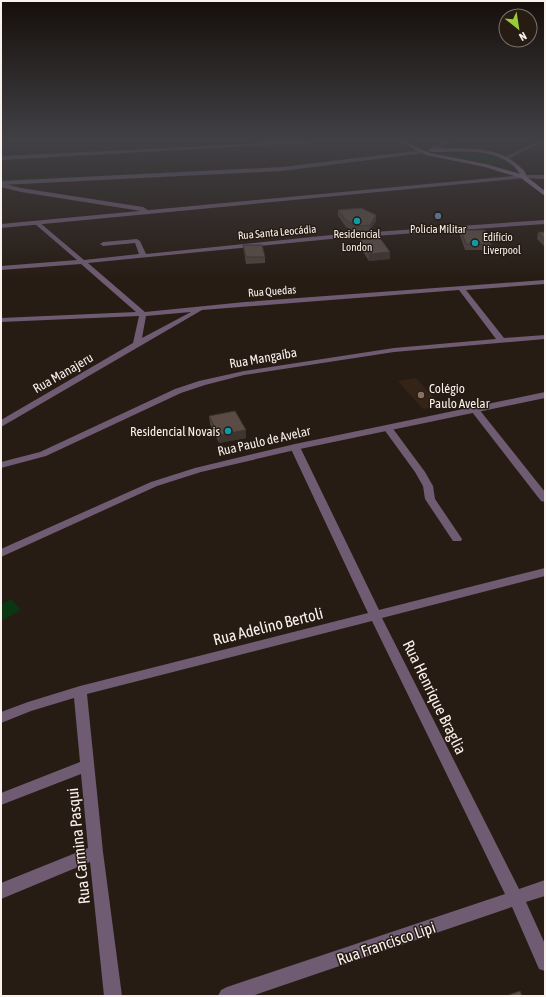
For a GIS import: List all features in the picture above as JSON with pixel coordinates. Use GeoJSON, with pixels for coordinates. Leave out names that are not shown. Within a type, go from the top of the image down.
{"type":"FeatureCollection","features":[{"type":"Feature","properties":{"kind":"main road"},"geometry":{"type":"LineString","coordinates":[[537,188],[545,194]]}},
{"type":"Feature","properties":{"kind":"street"},"geometry":{"type":"LineString","coordinates":[[13,188],[136,207],[148,212]]}},
{"type":"Feature","properties":{"kind":"street"},"geometry":{"type":"LineString","coordinates":[[1,226],[410,188]]}},
{"type":"Feature","properties":{"kind":"street","name":"Rua Santa Leocádia"},"geometry":{"type":"LineString","coordinates":[[1,268],[83,262],[323,238],[545,222]]}},
{"type":"Feature","properties":{"kind":"street"},"geometry":{"type":"LineString","coordinates":[[37,223],[143,314],[137,344]]}},
{"type":"Feature","properties":{"kind":"street"},"geometry":{"type":"LineString","coordinates":[[103,244],[137,240],[143,255]]}},
{"type":"Feature","properties":{"kind":"street","name":"Rua Quedas"},"geometry":{"type":"LineString","coordinates":[[1,320],[143,314],[202,308],[545,282]]}},
{"type":"Feature","properties":{"kind":"street"},"geometry":{"type":"LineString","coordinates":[[461,288],[502,341]]}},
{"type":"Feature","properties":{"kind":"street","name":"Rua Manajeru"},"geometry":{"type":"LineString","coordinates":[[1,424],[137,344],[202,308]]}},
{"type":"Feature","properties":{"kind":"street","name":"Rua Mangaíba"},"geometry":{"type":"LineString","coordinates":[[1,465],[43,454],[178,392],[202,383],[244,373],[394,350],[545,337]]}},
{"type":"Feature","properties":{"kind":"street","name":"Rua Paulo de Avelar"},"geometry":{"type":"LineString","coordinates":[[1,552],[154,484],[198,470],[295,447],[545,396]]}},
{"type":"Feature","properties":{"kind":"street"},"geometry":{"type":"LineString","coordinates":[[475,410],[545,500]]}},
{"type":"Feature","properties":{"kind":"street"},"geometry":{"type":"LineString","coordinates":[[388,428],[420,472],[428,486],[430,499],[457,538]]}},
{"type":"Feature","properties":{"kind":"street","name":"Rua Henrique Braglia"},"geometry":{"type":"LineString","coordinates":[[295,447],[376,617],[516,899],[545,963]]}},
{"type":"Feature","properties":{"kind":"street","name":"Rua Adelino Bertoli"},"geometry":{"type":"LineString","coordinates":[[1,718],[28,707],[80,691],[376,617],[545,572]]}},
{"type":"Feature","properties":{"kind":"street","name":"Rua Carmina Pasqui"},"geometry":{"type":"LineString","coordinates":[[80,691],[96,852],[113,996]]}},
{"type":"Feature","properties":{"kind":"street"},"geometry":{"type":"LineString","coordinates":[[1,799],[87,766]]}},
{"type":"Feature","properties":{"kind":"street"},"geometry":{"type":"LineString","coordinates":[[1,891],[96,852]]}},
{"type":"Feature","properties":{"kind":"street","name":"Rua Francisco Lipi"},"geometry":{"type":"LineString","coordinates":[[227,996],[545,888]]}},
{"type":"Feature","properties":{"kind":"shaded area","name":"Colégio Paulo Avelar"},"geometry":{"type":"Polygon","coordinates":[[[416,378],[441,406],[423,409],[398,381],[416,378]]]}},
{"type":"Feature","properties":{"kind":"green space"},"geometry":{"type":"Polygon","coordinates":[[[11,599],[21,610],[1,621],[1,604],[11,599]]]}},
{"type":"Feature","properties":{"kind":"building"},"geometry":{"type":"Polygon","coordinates":[[[361,208],[376,215],[370,225],[356,226],[346,220],[338,210],[361,208]]]}},
{"type":"Feature","properties":{"kind":"building"},"geometry":{"type":"Polygon","coordinates":[[[461,230],[485,230],[491,244],[466,244],[461,230]]]}},
{"type":"Feature","properties":{"kind":"building"},"geometry":{"type":"Polygon","coordinates":[[[538,232],[545,232],[545,239],[538,232]]]}},
{"type":"Feature","properties":{"kind":"building"},"geometry":{"type":"Polygon","coordinates":[[[380,238],[390,252],[369,254],[359,240],[380,238]]]}},
{"type":"Feature","properties":{"kind":"building"},"geometry":{"type":"Polygon","coordinates":[[[243,245],[262,245],[265,257],[246,257],[243,245]]]}},
{"type":"Feature","properties":{"kind":"building"},"geometry":{"type":"Polygon","coordinates":[[[235,411],[246,430],[219,435],[209,416],[235,411]]]}},
{"type":"Feature","properties":{"kind":"building"},"geometry":{"type":"Polygon","coordinates":[[[520,991],[522,996],[506,996],[520,991]]]}},
{"type":"Feature","properties":{"kind":"place","name":"Polícia Militar"},"geometry":{"type":"Point","coordinates":[438,216]}},
{"type":"Feature","properties":{"kind":"place","name":"Residencial London"},"geometry":{"type":"Point","coordinates":[357,221]}},
{"type":"Feature","properties":{"kind":"place","name":"Edifício Liverpool"},"geometry":{"type":"Point","coordinates":[475,243]}},
{"type":"Feature","properties":{"kind":"place","name":"Colégio Paulo Avelar"},"geometry":{"type":"Point","coordinates":[421,395]}},
{"type":"Feature","properties":{"kind":"place","name":"Residencial Novais"},"geometry":{"type":"Point","coordinates":[228,431]}}]}
